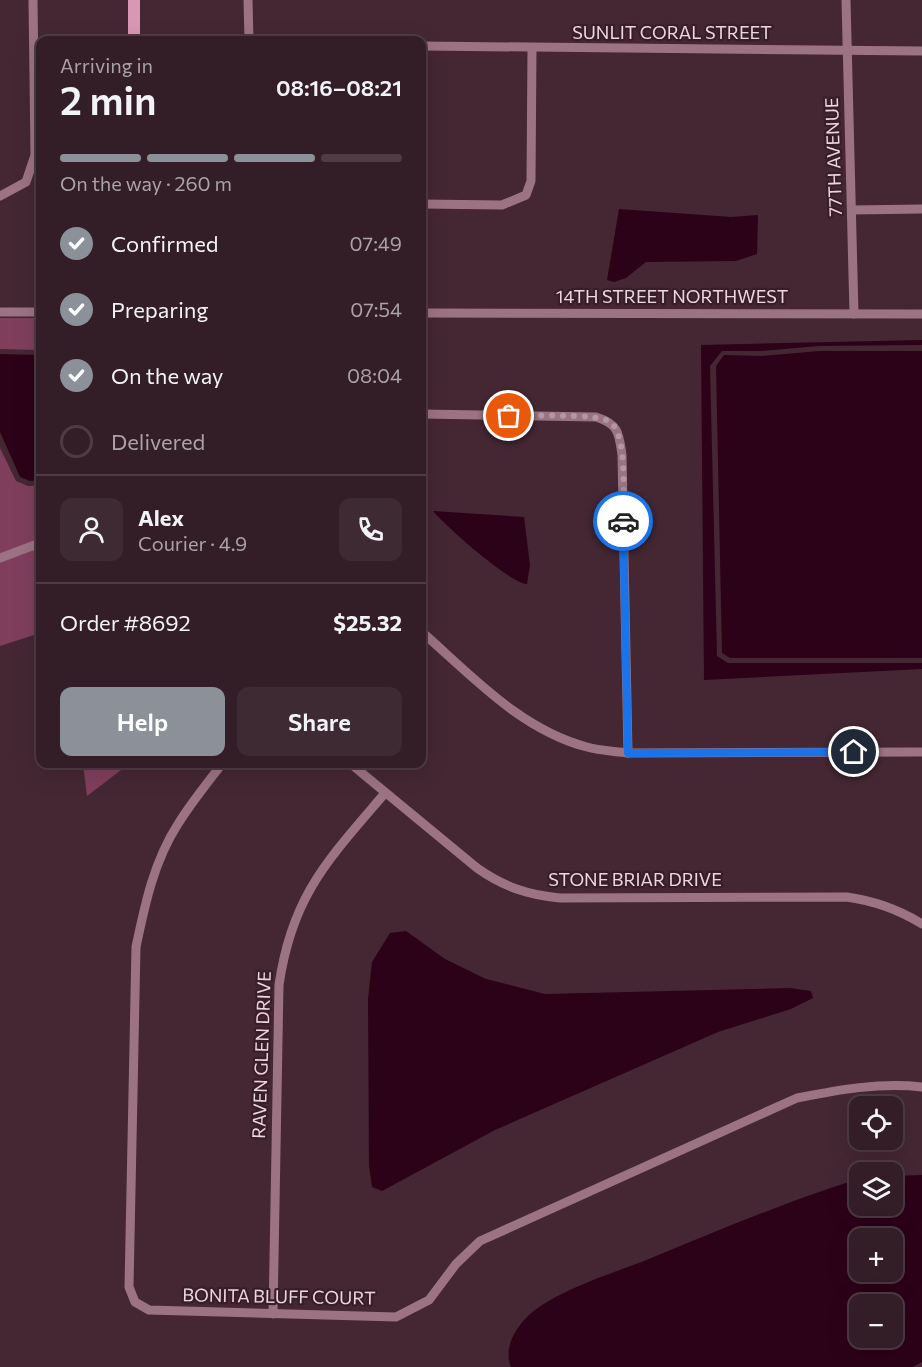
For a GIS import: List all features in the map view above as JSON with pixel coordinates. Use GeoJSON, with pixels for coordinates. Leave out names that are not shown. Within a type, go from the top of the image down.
{"type":"FeatureCollection","features":[{"type":"Feature","properties":{"kind":"street"},"geometry":{"type":"LineString","coordinates":[[0,196],[26,183],[35,155],[33,0]]}},
{"type":"Feature","properties":{"kind":"street"},"geometry":{"type":"LineString","coordinates":[[134,0],[134,36]]}},
{"type":"Feature","properties":{"kind":"street"},"geometry":{"type":"LineString","coordinates":[[248,0],[249,36]]}},
{"type":"Feature","properties":{"kind":"street","name":"77TH AVENUE"},"geometry":{"type":"LineString","coordinates":[[846,0],[854,314]]}},
{"type":"Feature","properties":{"kind":"street","name":"SUNLIT CORAL STREET"},"geometry":{"type":"LineString","coordinates":[[426,46],[532,49],[922,51]]}},
{"type":"Feature","properties":{"kind":"street"},"geometry":{"type":"LineString","coordinates":[[426,204],[502,205],[526,195],[531,181],[532,49]]}},
{"type":"Feature","properties":{"kind":"street"},"geometry":{"type":"LineString","coordinates":[[852,210],[922,209]]}},
{"type":"Feature","properties":{"kind":"street"},"geometry":{"type":"LineString","coordinates":[[0,312],[36,312]]}},
{"type":"Feature","properties":{"kind":"street","name":"14TH STREET NORTHWEST"},"geometry":{"type":"LineString","coordinates":[[426,313],[922,314]]}},
{"type":"Feature","properties":{"kind":"street"},"geometry":{"type":"LineString","coordinates":[[426,414],[596,417],[610,421],[619,433],[622,455],[628,753]]}},
{"type":"Feature","properties":{"kind":"street"},"geometry":{"type":"LineString","coordinates":[[0,558],[36,544]]}},
{"type":"Feature","properties":{"kind":"street"},"geometry":{"type":"LineString","coordinates":[[426,636],[489,692],[531,722],[550,733],[587,747],[628,753],[922,752]]}},
{"type":"Feature","properties":{"kind":"street","name":"BONITA BLUFF COURT"},"geometry":{"type":"LineString","coordinates":[[219,768],[177,825],[159,861],[146,898],[136,947],[129,1287],[135,1302],[149,1310],[396,1317],[429,1300],[456,1264],[480,1240],[797,1098],[837,1090],[877,1086],[922,1087]]}},
{"type":"Feature","properties":{"kind":"street","name":"STONE BRIAR DRIVE"},"geometry":{"type":"LineString","coordinates":[[356,768],[498,883],[532,896],[560,898],[847,897],[873,901],[902,911],[922,924]]}},
{"type":"Feature","properties":{"kind":"street","name":"RAVEN GLEN DRIVE"},"geometry":{"type":"LineString","coordinates":[[273,1314],[279,985],[284,946],[310,886],[330,857],[385,793]]}},
{"type":"Feature","properties":{"kind":"shaded area"},"geometry":{"type":"Polygon","coordinates":[[[619,209],[731,217],[758,215],[757,254],[736,261],[646,262],[626,278],[614,282],[607,280],[619,209]]]}},
{"type":"Feature","properties":{"kind":"shaded area"},"geometry":{"type":"Polygon","coordinates":[[[0,318],[36,318],[36,350],[0,349],[0,318]]]}},
{"type":"Feature","properties":{"kind":"shaded area"},"geometry":{"type":"Polygon","coordinates":[[[922,340],[922,345],[819,346],[762,351],[722,351],[710,366],[717,656],[728,663],[922,663],[922,669],[704,680],[701,345],[922,340]]]}},
{"type":"Feature","properties":{"kind":"shaded area"},"geometry":{"type":"Polygon","coordinates":[[[819,351],[922,351],[922,658],[730,658],[722,653],[716,366],[724,355],[762,356],[819,351]]]}},
{"type":"Feature","properties":{"kind":"shaded area"},"geometry":{"type":"Polygon","coordinates":[[[0,354],[36,355],[36,480],[30,481],[20,477],[0,432],[0,354]]]}},
{"type":"Feature","properties":{"kind":"shaded area"},"geometry":{"type":"Polygon","coordinates":[[[0,448],[16,481],[28,486],[36,486],[36,634],[0,646],[0,448]]]}},
{"type":"Feature","properties":{"kind":"shaded area"},"geometry":{"type":"Polygon","coordinates":[[[433,511],[524,517],[530,565],[527,584],[507,575],[493,565],[433,511]]]}},
{"type":"Feature","properties":{"kind":"shaded area"},"geometry":{"type":"Polygon","coordinates":[[[84,768],[124,768],[87,796],[84,768]]]}},
{"type":"Feature","properties":{"kind":"shaded area"},"geometry":{"type":"Polygon","coordinates":[[[406,931],[445,959],[486,979],[545,994],[790,988],[811,991],[813,998],[791,1009],[718,1032],[495,1130],[382,1191],[372,1187],[369,1166],[368,999],[372,962],[390,933],[406,931]]]}},
{"type":"Feature","properties":{"kind":"shaded area"},"geometry":{"type":"Polygon","coordinates":[[[922,1175],[922,1362],[913,1367],[511,1367],[509,1346],[519,1326],[540,1306],[554,1298],[600,1277],[849,1182],[849,1216],[903,1216],[903,1176],[922,1175]]]}},
{"type":"Feature","properties":{"kind":"way so far"},"geometry":{"type":"LineString","coordinates":[[509,416],[596,417],[610,421],[619,433],[622,455],[623,521]]}},
{"type":"Feature","properties":{"kind":"route"},"geometry":{"type":"LineString","coordinates":[[623,521],[628,753],[854,752]]}}]}
